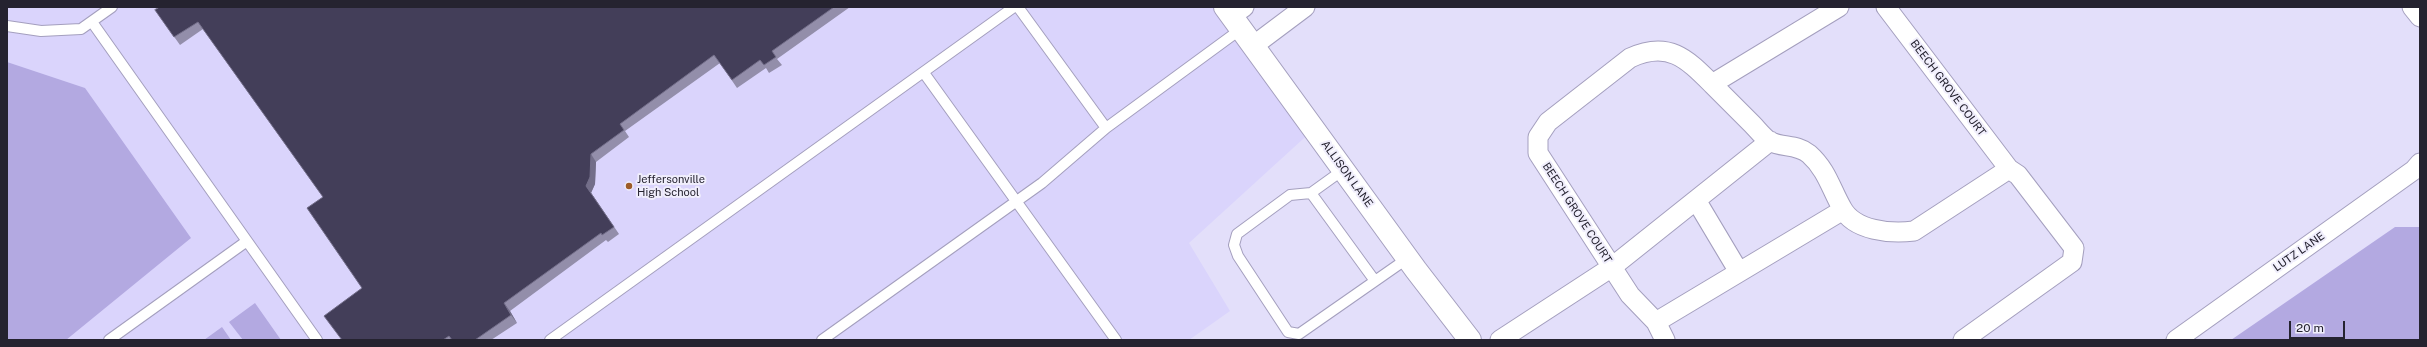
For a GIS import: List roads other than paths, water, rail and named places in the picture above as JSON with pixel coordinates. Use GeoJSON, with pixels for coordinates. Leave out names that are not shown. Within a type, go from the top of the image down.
{"type":"FeatureCollection","features":[{"type":"Feature","properties":{"kind":"main road","name":"ALLISON LANE"},"geometry":{"type":"LineString","coordinates":[[1239,21],[1343,170],[1470,340]]}},
{"type":"Feature","properties":{"kind":"street"},"geometry":{"type":"LineString","coordinates":[[1239,21],[1305,7]]}},
{"type":"Feature","properties":{"kind":"street"},"geometry":{"type":"LineString","coordinates":[[1712,84],[1839,7]]}},
{"type":"Feature","properties":{"kind":"street","name":"BEECH GROVE COURT"},"geometry":{"type":"LineString","coordinates":[[1886,7],[2009,168],[2018,175],[2074,248],[2072,262],[1963,340]]}},
{"type":"Feature","properties":{"kind":"street"},"geometry":{"type":"LineString","coordinates":[[2412,7],[2420,17]]}},
{"type":"Feature","properties":{"kind":"street","name":"BEECH GROVE COURT"},"geometry":{"type":"LineString","coordinates":[[1500,340],[1612,267],[1770,141],[1688,60],[1667,51],[1645,51],[1630,58],[1548,122],[1538,138],[1538,153],[1612,267],[1630,294],[1656,322],[1665,340]]}},
{"type":"Feature","properties":{"kind":"street"},"geometry":{"type":"LineString","coordinates":[[1770,141],[1798,147],[1809,154],[1828,175],[1843,210],[1856,222],[1895,233],[1914,231],[2009,168]]}},
{"type":"Feature","properties":{"kind":"street","name":"LUTZ LANE"},"geometry":{"type":"LineString","coordinates":[[2176,340],[2418,169]]}},
{"type":"Feature","properties":{"kind":"street"},"geometry":{"type":"LineString","coordinates":[[1696,200],[1739,272]]}},
{"type":"Feature","properties":{"kind":"street"},"geometry":{"type":"LineString","coordinates":[[1656,322],[1843,210]]}},
{"type":"Feature","properties":{"kind":"lane"},"geometry":{"type":"LineString","coordinates":[[7,26],[41,31],[81,29],[112,7]]}},
{"type":"Feature","properties":{"kind":"lane"},"geometry":{"type":"LineString","coordinates":[[550,340],[1014,7]]}},
{"type":"Feature","properties":{"kind":"lane"},"geometry":{"type":"LineString","coordinates":[[1018,7],[1106,128]]}},
{"type":"Feature","properties":{"kind":"lane"},"geometry":{"type":"LineString","coordinates":[[822,340],[1042,183],[1106,128],[1239,21]]}},
{"type":"Feature","properties":{"kind":"lane"},"geometry":{"type":"LineString","coordinates":[[92,22],[317,340]]}},
{"type":"Feature","properties":{"kind":"lane"},"geometry":{"type":"LineString","coordinates":[[924,73],[1116,340]]}},
{"type":"Feature","properties":{"kind":"lane"},"geometry":{"type":"LineString","coordinates":[[1343,170],[1311,193],[1290,195],[1237,234],[1234,245],[1238,256],[1288,332],[1299,334],[1408,258]]}},
{"type":"Feature","properties":{"kind":"lane"},"geometry":{"type":"LineString","coordinates":[[1311,193],[1375,281]]}},
{"type":"Feature","properties":{"kind":"lane"},"geometry":{"type":"LineString","coordinates":[[109,340],[247,241]]}},
{"type":"Feature","properties":{"kind":"place","name":"Jeffersonville High School"},"geometry":{"type":"Point","coordinates":[629,186]}}]}
